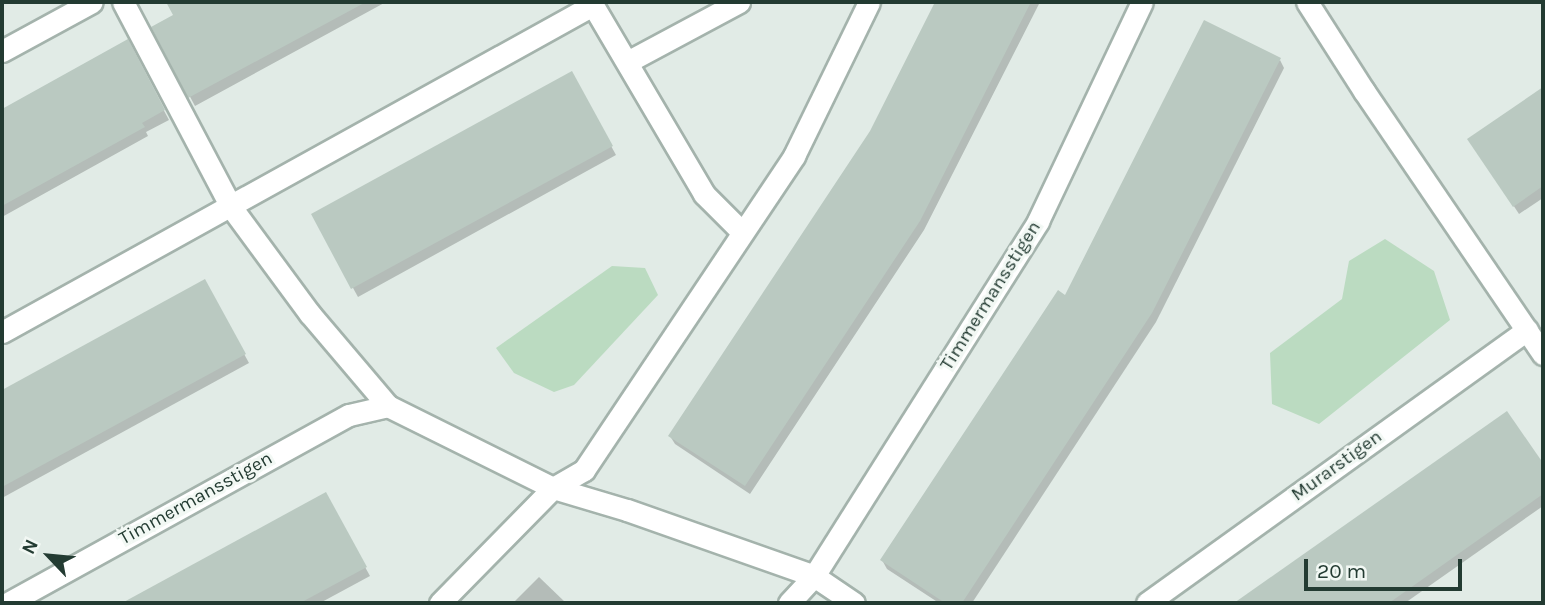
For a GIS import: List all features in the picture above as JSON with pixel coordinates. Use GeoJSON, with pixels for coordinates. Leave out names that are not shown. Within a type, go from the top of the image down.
{"type":"FeatureCollection","features":[{"type":"Feature","properties":{"kind":"lane"},"geometry":{"type":"LineString","coordinates":[[2,51],[92,2]]}},
{"type":"Feature","properties":{"kind":"lane"},"geometry":{"type":"LineString","coordinates":[[123,2],[231,207],[310,314],[388,406],[553,488],[627,510],[814,576],[854,603]]}},
{"type":"Feature","properties":{"kind":"lane"},"geometry":{"type":"LineString","coordinates":[[629,61],[739,2]]}},
{"type":"Feature","properties":{"kind":"lane"},"geometry":{"type":"LineString","coordinates":[[440,603],[553,488],[584,470],[794,156],[869,2]]}},
{"type":"Feature","properties":{"kind":"lane","name":"Timmermansstigen"},"geometry":{"type":"LineString","coordinates":[[789,603],[814,576],[1038,221],[1142,2]]}},
{"type":"Feature","properties":{"kind":"lane"},"geometry":{"type":"LineString","coordinates":[[1307,2],[1364,91],[1543,354]]}},
{"type":"Feature","properties":{"kind":"lane"},"geometry":{"type":"LineString","coordinates":[[2,332],[231,207],[592,3],[629,61],[705,194],[742,232]]}},
{"type":"Feature","properties":{"kind":"lane","name":"Murarstigen"},"geometry":{"type":"LineString","coordinates":[[1147,603],[1527,330]]}},
{"type":"Feature","properties":{"kind":"lane","name":"Timmermansstigen"},"geometry":{"type":"LineString","coordinates":[[8,603],[349,415],[388,406]]}},
{"type":"Feature","properties":{"kind":"green space"},"geometry":{"type":"Polygon","coordinates":[[[1385,239],[1434,271],[1450,320],[1319,424],[1272,404],[1270,353],[1342,299],[1349,261],[1385,239]]]}},
{"type":"Feature","properties":{"kind":"green space"},"geometry":{"type":"Polygon","coordinates":[[[612,266],[645,268],[658,295],[574,385],[554,392],[514,373],[496,348],[612,266]]]}},
{"type":"Feature","properties":{"kind":"building"},"geometry":{"type":"Polygon","coordinates":[[[166,2],[366,2],[188,98],[151,27],[173,15],[166,2]]]}},
{"type":"Feature","properties":{"kind":"building"},"geometry":{"type":"Polygon","coordinates":[[[935,2],[1031,2],[920,221],[745,486],[668,436],[870,131],[935,2]]]}},
{"type":"Feature","properties":{"kind":"building"},"geometry":{"type":"Polygon","coordinates":[[[1204,20],[1281,58],[1152,313],[962,603],[945,603],[880,560],[1058,290],[1065,295],[1204,20]]]}},
{"type":"Feature","properties":{"kind":"building"},"geometry":{"type":"Polygon","coordinates":[[[128,39],[165,110],[142,123],[145,127],[2,206],[2,109],[128,39]]]}},
{"type":"Feature","properties":{"kind":"building"},"geometry":{"type":"Polygon","coordinates":[[[572,71],[613,146],[351,289],[311,214],[572,71]]]}},
{"type":"Feature","properties":{"kind":"building"},"geometry":{"type":"Polygon","coordinates":[[[1543,87],[1543,186],[1513,207],[1467,139],[1543,87]]]}},
{"type":"Feature","properties":{"kind":"building"},"geometry":{"type":"Polygon","coordinates":[[[205,279],[246,354],[2,487],[2,390],[205,279]]]}},
{"type":"Feature","properties":{"kind":"building"},"geometry":{"type":"Polygon","coordinates":[[[1507,411],[1543,463],[1543,494],[1389,603],[1234,603],[1507,411]]]}},
{"type":"Feature","properties":{"kind":"building"},"geometry":{"type":"Polygon","coordinates":[[[326,492],[367,567],[300,603],[122,603],[326,492]]]}}]}
